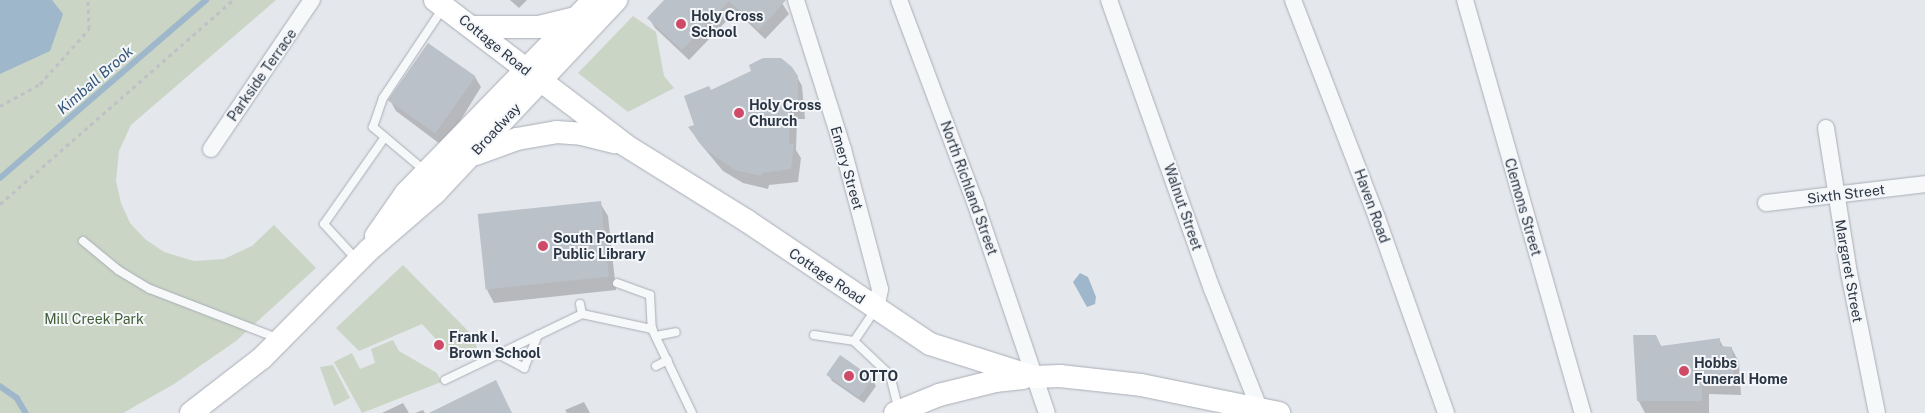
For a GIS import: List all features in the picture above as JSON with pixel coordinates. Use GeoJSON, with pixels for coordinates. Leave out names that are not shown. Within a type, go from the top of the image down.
{"type":"FeatureCollection","features":[{"type":"Feature","properties":{"kind":"main road","name":"Broadway"},"geometry":{"type":"LineString","coordinates":[[191,413],[242,376],[281,340],[363,255],[405,221],[471,156],[576,18],[594,0]]}},
{"type":"Feature","properties":{"kind":"main road","name":"Broadway"},"geometry":{"type":"LineString","coordinates":[[363,255],[386,218],[426,172],[616,0]]}},
{"type":"Feature","properties":{"kind":"main road","name":"Cottage Road"},"geometry":{"type":"LineString","coordinates":[[439,3],[474,27],[533,76],[625,145],[747,221],[930,344],[1034,377],[1060,376],[1141,385],[1266,412]]}},
{"type":"Feature","properties":{"kind":"main road"},"geometry":{"type":"LineString","coordinates":[[474,27],[539,26],[576,18]]}},
{"type":"Feature","properties":{"kind":"main road"},"geometry":{"type":"LineString","coordinates":[[471,156],[517,138],[556,132],[602,137],[625,145]]}},
{"type":"Feature","properties":{"kind":"main road"},"geometry":{"type":"LineString","coordinates":[[897,412],[939,395],[994,381],[1034,377]]}},
{"type":"Feature","properties":{"kind":"street","name":"Parkside Terrace"},"geometry":{"type":"LineString","coordinates":[[211,149],[312,0]]}},
{"type":"Feature","properties":{"kind":"street","name":"Emery Street"},"geometry":{"type":"LineString","coordinates":[[796,0],[843,150],[880,288],[876,309]]}},
{"type":"Feature","properties":{"kind":"street","name":"North Richland Street"},"geometry":{"type":"LineString","coordinates":[[899,0],[975,202],[1047,413]]}},
{"type":"Feature","properties":{"kind":"street","name":"Walnut Street"},"geometry":{"type":"LineString","coordinates":[[1109,0],[1212,289],[1266,412]]}},
{"type":"Feature","properties":{"kind":"street","name":"Haven Road"},"geometry":{"type":"LineString","coordinates":[[1293,0],[1377,218],[1446,413]]}},
{"type":"Feature","properties":{"kind":"street","name":"Clemons Street"},"geometry":{"type":"LineString","coordinates":[[1464,0],[1583,413]]}},
{"type":"Feature","properties":{"kind":"street","name":"Margaret Street"},"geometry":{"type":"LineString","coordinates":[[1826,128],[1836,196],[1876,413]]}},
{"type":"Feature","properties":{"kind":"street","name":"Sixth Street"},"geometry":{"type":"LineString","coordinates":[[1766,203],[1925,184]]}},
{"type":"Feature","properties":{"kind":"lane"},"geometry":{"type":"LineString","coordinates":[[426,172],[373,127],[383,98],[439,3]]}},
{"type":"Feature","properties":{"kind":"lane"},"geometry":{"type":"LineString","coordinates":[[363,255],[324,224],[385,137]]}},
{"type":"Feature","properties":{"kind":"lane"},"geometry":{"type":"LineString","coordinates":[[84,242],[118,270],[150,288],[281,340]]}},
{"type":"Feature","properties":{"kind":"lane"},"geometry":{"type":"LineString","coordinates":[[617,283],[650,296],[654,333],[692,413]]}},
{"type":"Feature","properties":{"kind":"lane"},"geometry":{"type":"LineString","coordinates":[[580,304],[582,314]]}},
{"type":"Feature","properties":{"kind":"lane"},"geometry":{"type":"LineString","coordinates":[[854,341],[876,309]]}},
{"type":"Feature","properties":{"kind":"lane"},"geometry":{"type":"LineString","coordinates":[[445,380],[582,314],[654,333],[676,332]]}},
{"type":"Feature","properties":{"kind":"lane"},"geometry":{"type":"LineString","coordinates":[[498,354],[524,368],[538,335]]}},
{"type":"Feature","properties":{"kind":"lane"},"geometry":{"type":"LineString","coordinates":[[814,335],[854,341],[890,375],[897,412]]}},
{"type":"Feature","properties":{"kind":"lane"},"geometry":{"type":"LineString","coordinates":[[656,366],[668,360]]}},
{"type":"Feature","properties":{"kind":"path"},"geometry":{"type":"LineString","coordinates":[[0,106],[40,84],[89,29],[88,0]]}},
{"type":"Feature","properties":{"kind":"path"},"geometry":{"type":"LineString","coordinates":[[0,204],[233,0]]}},
{"type":"Feature","properties":{"kind":"green space","name":"Mill Creek Park"},"geometry":{"type":"Polygon","coordinates":[[[0,0],[276,0],[131,125],[119,151],[116,181],[121,203],[130,223],[145,239],[164,252],[194,261],[224,259],[252,246],[274,225],[316,268],[236,341],[174,384],[123,413],[0,413],[0,0]]]}},
{"type":"Feature","properties":{"kind":"green space"},"geometry":{"type":"Polygon","coordinates":[[[633,16],[656,32],[664,76],[674,88],[628,112],[578,73],[633,16]]]}},
{"type":"Feature","properties":{"kind":"green space"},"geometry":{"type":"Polygon","coordinates":[[[403,265],[474,337],[477,348],[456,361],[422,324],[359,351],[336,328],[403,265]]]}},
{"type":"Feature","properties":{"kind":"green space"},"geometry":{"type":"Polygon","coordinates":[[[393,340],[399,351],[437,373],[441,382],[362,413],[334,362],[352,353],[360,369],[375,363],[371,349],[393,340]]]}},
{"type":"Feature","properties":{"kind":"green space"},"geometry":{"type":"Polygon","coordinates":[[[333,365],[350,398],[334,406],[320,367],[333,365]]]}},
{"type":"Feature","properties":{"kind":"water"},"geometry":{"type":"Polygon","coordinates":[[[0,0],[52,0],[63,14],[50,51],[0,74],[0,0]]]}},
{"type":"Feature","properties":{"kind":"water"},"geometry":{"type":"Polygon","coordinates":[[[1080,273],[1088,277],[1096,297],[1095,304],[1087,307],[1073,282],[1080,273]]]}},
{"type":"Feature","properties":{"kind":"building","name":"Holy Cross School"},"geometry":{"type":"Polygon","coordinates":[[[664,0],[786,0],[759,30],[729,1],[682,50],[647,18],[664,0]]]}},
{"type":"Feature","properties":{"kind":"building"},"geometry":{"type":"Polygon","coordinates":[[[428,43],[476,76],[435,134],[388,100],[428,43]]]}},
{"type":"Feature","properties":{"kind":"building","name":"Holy Cross Church"},"geometry":{"type":"Polygon","coordinates":[[[763,58],[781,58],[792,67],[798,76],[798,106],[790,106],[789,144],[794,144],[791,169],[762,173],[761,176],[735,170],[705,149],[688,127],[694,125],[684,96],[709,86],[711,90],[751,71],[749,65],[763,58]]]}},
{"type":"Feature","properties":{"kind":"building","name":"South Portland Public Library"},"geometry":{"type":"Polygon","coordinates":[[[601,201],[609,277],[486,290],[478,214],[601,201]]]}},
{"type":"Feature","properties":{"kind":"building","name":"Hobbs Funeral Home"},"geometry":{"type":"Polygon","coordinates":[[[1633,335],[1656,335],[1661,346],[1720,338],[1720,346],[1732,347],[1734,382],[1702,381],[1702,401],[1637,401],[1633,335]]]}},
{"type":"Feature","properties":{"kind":"building","name":"OTTO"},"geometry":{"type":"Polygon","coordinates":[[[840,355],[873,378],[859,398],[826,375],[840,355]]]}},
{"type":"Feature","properties":{"kind":"building"},"geometry":{"type":"Polygon","coordinates":[[[496,380],[512,413],[429,413],[496,380]]]}},
{"type":"Feature","properties":{"kind":"waterway","name":"Kimball Brook"},"geometry":{"type":"LineString","coordinates":[[0,178],[206,0]]}},
{"type":"Feature","properties":{"kind":"waterway","name":"Kimball Brook"},"geometry":{"type":"LineString","coordinates":[[0,386],[17,398],[26,413]]}},
{"type":"Feature","properties":{"kind":"place","name":"Holy Cross School"},"geometry":{"type":"Point","coordinates":[681,24]}},
{"type":"Feature","properties":{"kind":"place","name":"Holy Cross Church"},"geometry":{"type":"Point","coordinates":[739,113]}},
{"type":"Feature","properties":{"kind":"place","name":"South Portland Public Library"},"geometry":{"type":"Point","coordinates":[543,246]}},
{"type":"Feature","properties":{"kind":"place","name":"Frank I. Brown School"},"geometry":{"type":"Point","coordinates":[439,345]}},
{"type":"Feature","properties":{"kind":"place","name":"Hobbs Funeral Home"},"geometry":{"type":"Point","coordinates":[1684,371]}},
{"type":"Feature","properties":{"kind":"place","name":"OTTO"},"geometry":{"type":"Point","coordinates":[849,376]}}]}
